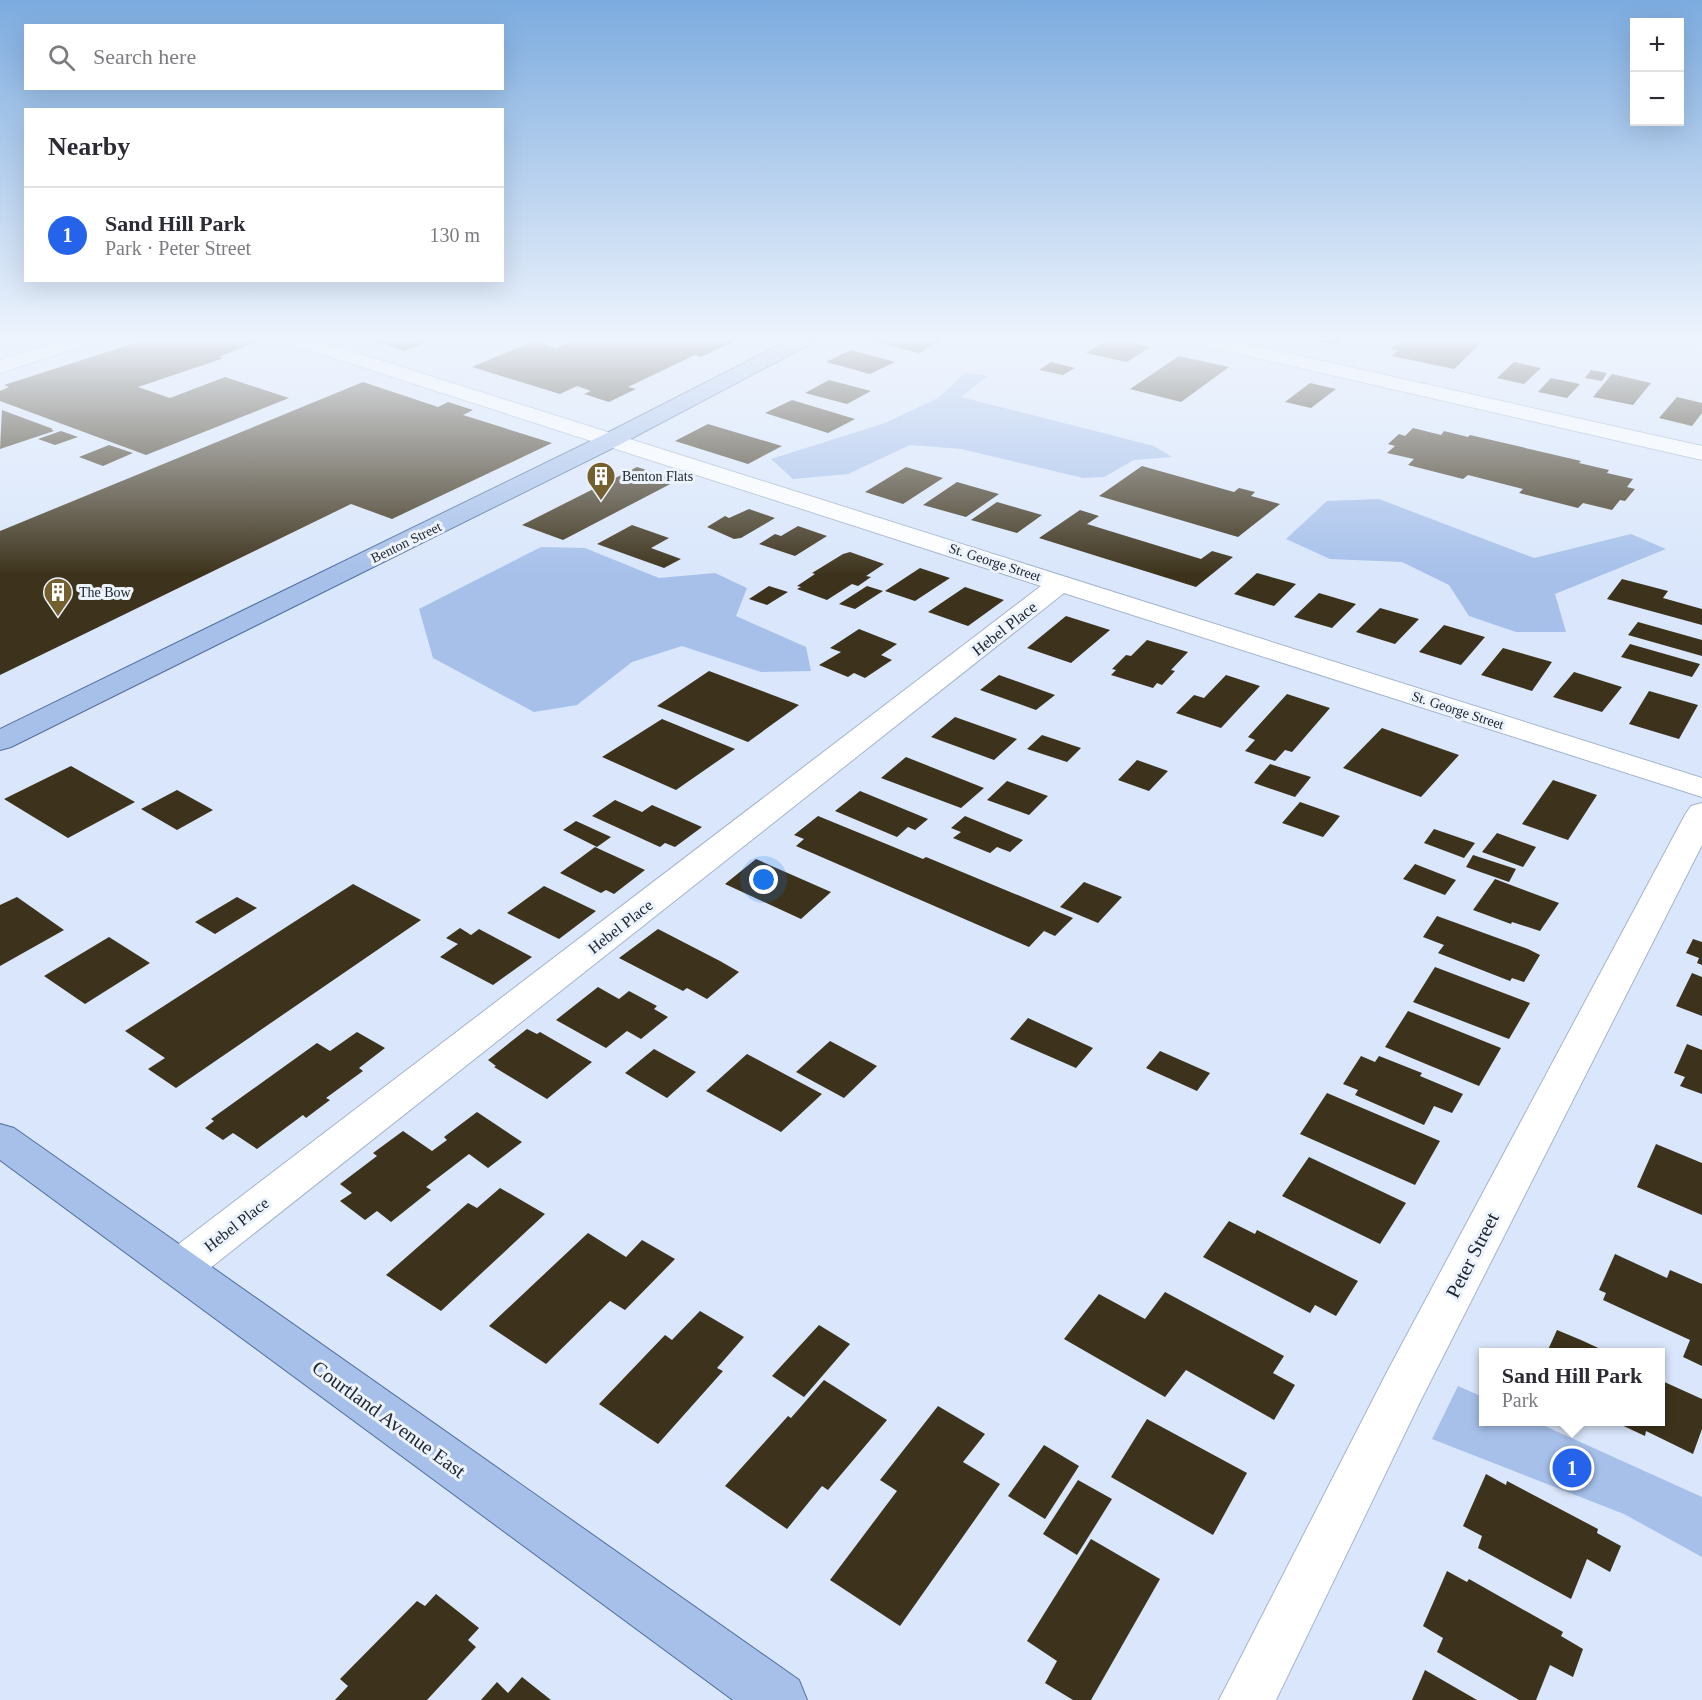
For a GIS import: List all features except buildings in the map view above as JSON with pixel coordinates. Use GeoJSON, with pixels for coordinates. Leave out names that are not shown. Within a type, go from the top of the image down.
{"type":"FeatureCollection","features":[{"type":"Feature","properties":{"kind":"main road","name":"Benton Street"},"geometry":{"type":"LineString","coordinates":[[0,741],[656,416]]}},
{"type":"Feature","properties":{"kind":"main road","name":"Courtland Avenue East"},"geometry":{"type":"LineString","coordinates":[[0,1139],[779,1700]]}},
{"type":"Feature","properties":{"kind":"street","name":"St. George Street"},"geometry":{"type":"LineString","coordinates":[[537,416],[1702,788]]}},
{"type":"Feature","properties":{"kind":"street"},"geometry":{"type":"LineString","coordinates":[[1540,416],[1702,453]]}},
{"type":"Feature","properties":{"kind":"street","name":"Hebel Place"},"geometry":{"type":"LineString","coordinates":[[179,1268],[1061,583]]}},
{"type":"Feature","properties":{"kind":"street","name":"Peter Street"},"geometry":{"type":"LineString","coordinates":[[1247,1700],[1404,1386],[1702,813]]}},
{"type":"Feature","properties":{"kind":"shaded area"},"geometry":{"type":"Polygon","coordinates":[[[899,416],[1037,416],[1154,446],[1172,457],[1134,460],[1104,477],[1083,478],[961,449],[910,445],[848,474],[793,479],[771,459],[885,423],[899,416]]]}},
{"type":"Feature","properties":{"kind":"shaded area"},"geometry":{"type":"Polygon","coordinates":[[[1379,499],[1534,558],[1631,534],[1666,549],[1555,594],[1566,632],[1516,632],[1469,616],[1449,585],[1402,562],[1330,559],[1286,539],[1327,501],[1379,499]]]}},
{"type":"Feature","properties":{"kind":"shaded area"},"geometry":{"type":"Polygon","coordinates":[[[541,547],[585,548],[659,578],[715,573],[747,588],[736,616],[806,647],[811,671],[761,672],[682,646],[632,662],[577,705],[534,712],[433,658],[419,609],[541,547]]]}},
{"type":"Feature","properties":{"kind":"shaded area"},"geometry":{"type":"Polygon","coordinates":[[[1458,1386],[1479,1395],[1479,1426],[1545,1426],[1702,1497],[1702,1557],[1624,1514],[1432,1439],[1458,1386]]]}},
{"type":"Feature","properties":{"kind":"place","name":"Benton Flats"},"geometry":{"type":"Point","coordinates":[601,502]}},
{"type":"Feature","properties":{"kind":"place","name":"The Bow"},"geometry":{"type":"Point","coordinates":[58,618]}},
{"type":"Feature","properties":{"kind":"place","name":"Sand Hill Park"},"geometry":{"type":"Point","coordinates":[1572,1468]}}]}
